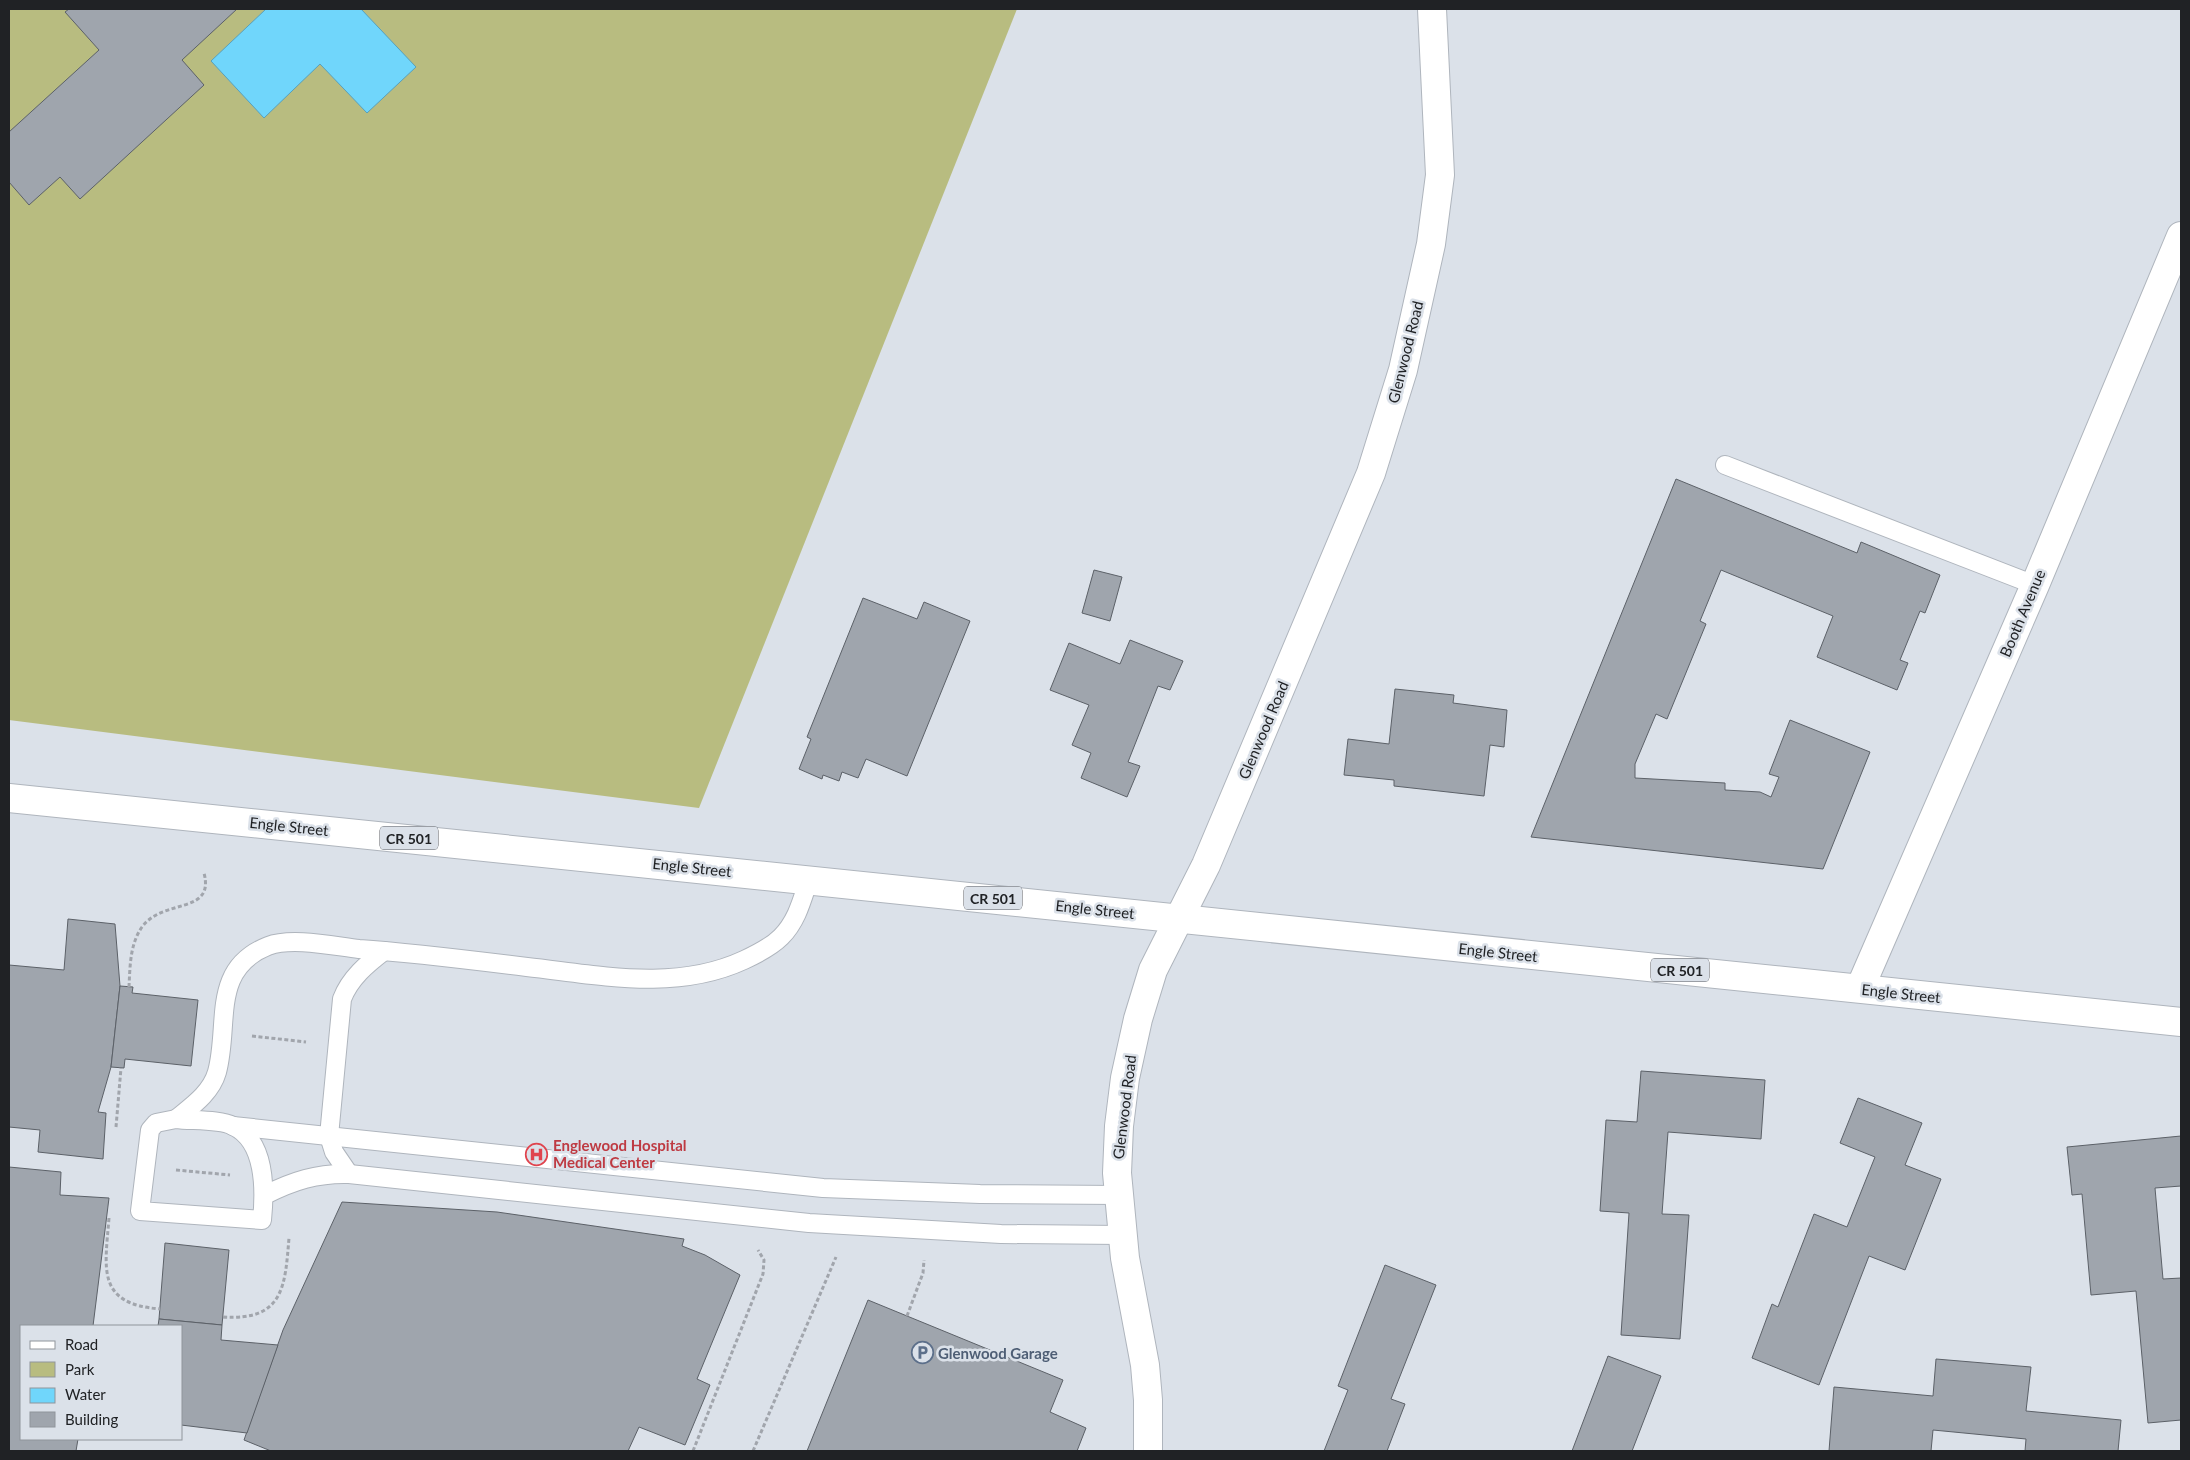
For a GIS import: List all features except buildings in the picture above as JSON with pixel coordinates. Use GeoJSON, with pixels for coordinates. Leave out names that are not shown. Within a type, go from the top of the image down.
{"type":"FeatureCollection","features":[{"type":"Feature","properties":{"kind":"street","name":"Glenwood Road"},"geometry":{"type":"LineString","coordinates":[[1148,1451],[1148,1400],[1145,1364],[1122,1235],[1117,1173],[1119,1126],[1132,1050],[1150,979],[1178,918],[1206,865],[1367,482],[1403,370],[1430,244],[1440,175],[1432,9]]}},
{"type":"Feature","properties":{"kind":"street","name":"Booth Avenue"},"geometry":{"type":"LineString","coordinates":[[1860,988],[2035,585],[2181,236]]}},
{"type":"Feature","properties":{"kind":"street","name":"Engle Street"},"geometry":{"type":"LineString","coordinates":[[9,798],[2181,1022]]}},
{"type":"Feature","properties":{"kind":"lane"},"geometry":{"type":"LineString","coordinates":[[1725,465],[2035,585]]}},
{"type":"Feature","properties":{"kind":"lane"},"geometry":{"type":"LineString","coordinates":[[176,1120],[209,1088],[217,1072],[228,984],[237,968],[252,954],[269,946],[290,942],[649,980],[708,974],[758,954],[780,938],[796,918],[808,879]]}},
{"type":"Feature","properties":{"kind":"lane"},"geometry":{"type":"LineString","coordinates":[[349,1174],[334,1152],[329,1136],[342,999],[348,986],[368,963],[384,951]]}},
{"type":"Feature","properties":{"kind":"lane"},"geometry":{"type":"LineString","coordinates":[[233,1126],[252,1145],[264,1178],[265,1195],[262,1220],[140,1211],[150,1130],[156,1123],[176,1120],[823,1188],[980,1194],[1119,1195]]}},
{"type":"Feature","properties":{"kind":"lane"},"geometry":{"type":"LineString","coordinates":[[265,1195],[307,1177],[328,1173],[809,1223],[1001,1234],[1122,1235]]}},
{"type":"Feature","properties":{"kind":"path"},"geometry":{"type":"LineString","coordinates":[[128,987],[130,956],[143,926],[158,913],[193,902],[203,896],[206,887],[204,873]]}},
{"type":"Feature","properties":{"kind":"path"},"geometry":{"type":"LineString","coordinates":[[222,1033],[338,1045]]}},
{"type":"Feature","properties":{"kind":"path"},"geometry":{"type":"LineString","coordinates":[[168,1169],[239,1175]]}},
{"type":"Feature","properties":{"kind":"path"},"geometry":{"type":"LineString","coordinates":[[223,1317],[251,1315],[270,1305],[277,1298],[286,1280],[289,1228]]}},
{"type":"Feature","properties":{"kind":"path"},"geometry":{"type":"LineString","coordinates":[[692,1451],[763,1274],[764,1260],[756,1246]]}},
{"type":"Feature","properties":{"kind":"path"},"geometry":{"type":"LineString","coordinates":[[752,1451],[832,1263],[841,1251]]}},
{"type":"Feature","properties":{"kind":"path"},"geometry":{"type":"LineString","coordinates":[[907,1316],[925,1266],[922,1254]]}},
{"type":"Feature","properties":{"kind":"green space"},"geometry":{"type":"Polygon","coordinates":[[[9,9],[1017,9],[699,808],[9,720],[9,9]]]}},
{"type":"Feature","properties":{"kind":"water"},"geometry":{"type":"Polygon","coordinates":[[[266,9],[361,9],[416,67],[367,113],[320,64],[264,118],[211,61],[266,9]]]}},
{"type":"Feature","properties":{"kind":"place","name":"Englewood Hospital Medical Center"},"geometry":{"type":"Point","coordinates":[537,1154]}},
{"type":"Feature","properties":{"kind":"place","name":"Glenwood Garage"},"geometry":{"type":"Point","coordinates":[922,1353]}}]}
